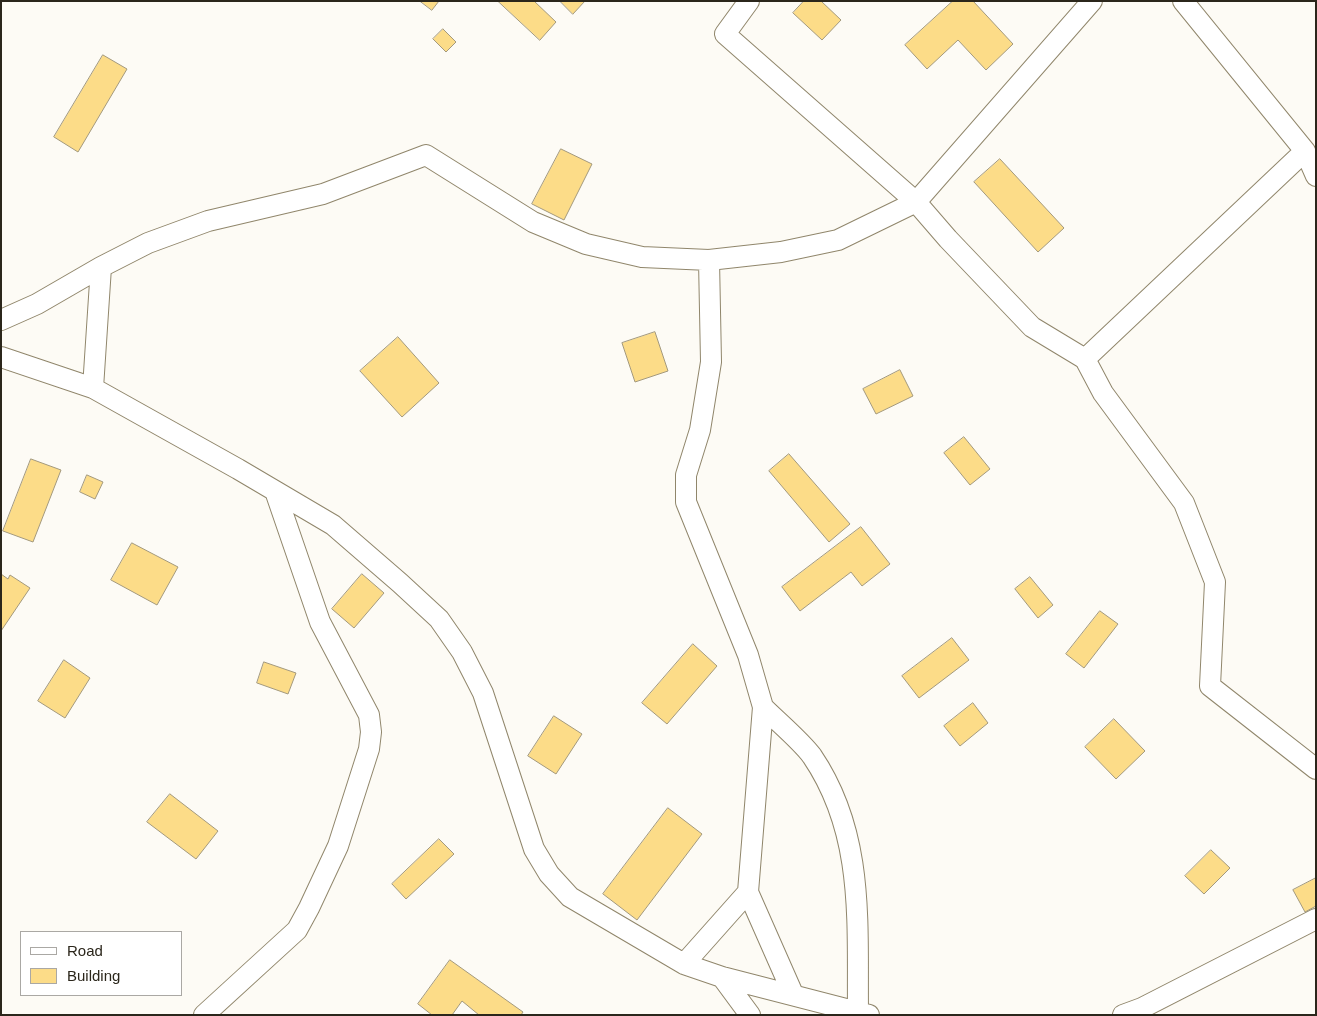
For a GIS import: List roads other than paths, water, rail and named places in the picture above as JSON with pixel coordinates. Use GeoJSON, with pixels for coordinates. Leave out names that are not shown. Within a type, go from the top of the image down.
{"type":"FeatureCollection","features":[{"type":"Feature","properties":{"kind":"street"},"geometry":{"type":"LineString","coordinates":[[749,1],[725,34],[916,202],[948,239],[1032,327],[1085,360],[1103,393],[1184,503],[1215,582],[1210,686],[1315,767]]}},
{"type":"Feature","properties":{"kind":"street"},"geometry":{"type":"LineString","coordinates":[[1,320],[37,304],[101,267],[148,243],[208,221],[322,194],[426,155],[532,222],[586,244],[642,256],[709,260],[781,252],[838,240],[916,202],[1092,1]]}},
{"type":"Feature","properties":{"kind":"street"},"geometry":{"type":"LineString","coordinates":[[1184,1],[1305,151],[1316,176]]}},
{"type":"Feature","properties":{"kind":"street"},"geometry":{"type":"LineString","coordinates":[[1085,360],[1305,151]]}},
{"type":"Feature","properties":{"kind":"street"},"geometry":{"type":"LineString","coordinates":[[709,260],[710,362],[700,430],[686,475],[686,502],[748,655],[764,707],[748,892],[793,994]]}},
{"type":"Feature","properties":{"kind":"street"},"geometry":{"type":"LineString","coordinates":[[93,388],[101,267]]}},
{"type":"Feature","properties":{"kind":"street"},"geometry":{"type":"LineString","coordinates":[[1,357],[93,388],[333,525],[439,619],[462,652],[483,692],[534,849],[548,874],[570,897],[684,964],[722,977],[863,1013],[858,909],[851,850],[831,788],[810,754],[764,707]]}},
{"type":"Feature","properties":{"kind":"street"},"geometry":{"type":"LineString","coordinates":[[204,1015],[296,930],[309,908],[338,846],[369,749],[371,732],[369,715],[320,622],[275,491]]}},
{"type":"Feature","properties":{"kind":"street"},"geometry":{"type":"LineString","coordinates":[[684,964],[748,892]]}},
{"type":"Feature","properties":{"kind":"street"},"geometry":{"type":"LineString","coordinates":[[1123,1015],[1142,1008],[1316,919]]}},
{"type":"Feature","properties":{"kind":"street"},"geometry":{"type":"LineString","coordinates":[[722,977],[750,1015]]}}]}
